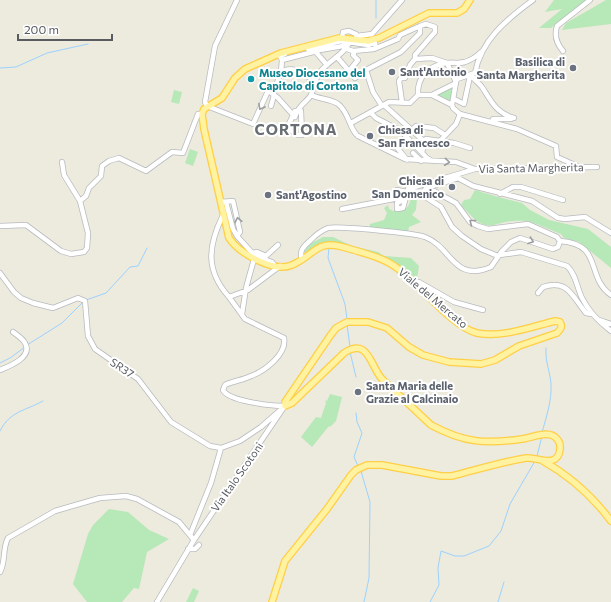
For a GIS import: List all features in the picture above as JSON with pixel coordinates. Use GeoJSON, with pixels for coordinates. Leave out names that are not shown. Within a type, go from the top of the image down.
{"type":"FeatureCollection","features":[{"type":"Feature","properties":{"kind":"main road"},"geometry":{"type":"LineString","coordinates":[[278,266],[254,259],[229,238],[223,215],[224,202],[204,129],[202,114],[207,106],[216,103],[222,98],[235,78],[245,69],[281,53],[350,40],[368,41],[379,38],[428,13],[457,13],[464,9],[470,0]]}},
{"type":"Feature","properties":{"kind":"main road","name":"Viale del Mercato"},"geometry":{"type":"LineString","coordinates":[[278,266],[291,266],[302,260],[320,246],[334,244],[394,266],[416,283],[450,315],[472,331],[484,334],[504,333],[558,321],[562,325],[557,333],[519,346],[491,362],[466,364],[430,358],[417,352],[384,326],[359,321],[346,322],[336,328],[330,336],[285,402],[285,406]]}},
{"type":"Feature","properties":{"kind":"main road"},"geometry":{"type":"LineString","coordinates":[[285,406],[292,403],[344,353],[357,348],[369,354],[376,371],[382,379],[431,425],[475,441],[487,443],[524,439],[539,435],[552,435],[556,437],[560,445],[559,454],[561,470]]}},
{"type":"Feature","properties":{"kind":"main road"},"geometry":{"type":"LineString","coordinates":[[553,460],[559,454]]}},
{"type":"Feature","properties":{"kind":"main road"},"geometry":{"type":"LineString","coordinates":[[539,458],[561,470]]}},
{"type":"Feature","properties":{"kind":"main road"},"geometry":{"type":"LineString","coordinates":[[272,602],[285,561],[328,509],[351,475],[362,467],[373,464],[441,476],[452,476],[521,459],[539,458],[553,460],[561,470],[596,503],[611,521]]}},
{"type":"Feature","properties":{"kind":"street"},"geometry":{"type":"LineString","coordinates":[[237,0],[215,46],[205,102],[207,106],[253,124],[281,72],[282,60],[280,56],[372,34],[402,0]]}},
{"type":"Feature","properties":{"kind":"street"},"geometry":{"type":"LineString","coordinates":[[351,123],[393,102],[413,102],[418,95],[418,83],[423,75],[429,70],[446,63],[472,60],[481,52],[504,23],[533,0]]}},
{"type":"Feature","properties":{"kind":"street"},"geometry":{"type":"LineString","coordinates":[[562,51],[557,40],[557,26],[590,0]]}},
{"type":"Feature","properties":{"kind":"street"},"geometry":{"type":"LineString","coordinates":[[340,46],[346,50],[355,51],[376,48],[398,39],[400,35],[420,26],[431,25],[435,28],[436,32],[415,55],[405,78],[401,78],[398,84],[402,102]]}},
{"type":"Feature","properties":{"kind":"street"},"geometry":{"type":"LineString","coordinates":[[337,57],[355,78],[366,70],[401,52],[420,33],[420,26]]}},
{"type":"Feature","properties":{"kind":"street"},"geometry":{"type":"LineString","coordinates":[[296,112],[301,111],[302,135],[298,135],[287,128],[293,116],[295,117],[296,112],[311,95],[319,73],[346,50],[350,40]]}},
{"type":"Feature","properties":{"kind":"street"},"geometry":{"type":"LineString","coordinates":[[282,60],[340,46],[350,40],[368,45],[375,43],[376,48]]}},
{"type":"Feature","properties":{"kind":"street"},"geometry":{"type":"LineString","coordinates":[[318,51],[327,65]]}},
{"type":"Feature","properties":{"kind":"street"},"geometry":{"type":"LineString","coordinates":[[349,71],[358,60],[353,55],[355,51]]}},
{"type":"Feature","properties":{"kind":"street"},"geometry":{"type":"LineString","coordinates":[[432,95],[456,82],[457,80],[471,76],[475,73],[481,52]]}},
{"type":"Feature","properties":{"kind":"street"},"geometry":{"type":"LineString","coordinates":[[414,59],[432,58],[446,63],[456,82],[452,105]]}},
{"type":"Feature","properties":{"kind":"street"},"geometry":{"type":"LineString","coordinates":[[281,72],[287,68],[295,69],[315,81]]}},
{"type":"Feature","properties":{"kind":"street"},"geometry":{"type":"LineString","coordinates":[[366,70],[373,92],[383,106],[426,143]]}},
{"type":"Feature","properties":{"kind":"street"},"geometry":{"type":"LineString","coordinates":[[454,99],[464,104],[471,76]]}},
{"type":"Feature","properties":{"kind":"street"},"geometry":{"type":"LineString","coordinates":[[471,76],[482,88],[492,104],[509,117],[514,118],[493,119],[492,122]]}},
{"type":"Feature","properties":{"kind":"street"},"geometry":{"type":"LineString","coordinates":[[270,92],[293,116]]}},
{"type":"Feature","properties":{"kind":"street"},"geometry":{"type":"LineString","coordinates":[[270,92],[271,106]]}},
{"type":"Feature","properties":{"kind":"street"},"geometry":{"type":"LineString","coordinates":[[311,95],[338,104],[351,123],[351,128],[357,135],[408,160],[456,162],[475,169]]}},
{"type":"Feature","properties":{"kind":"street"},"geometry":{"type":"LineString","coordinates":[[418,95],[432,95],[452,105],[453,108],[460,114],[518,129],[556,146],[557,157],[579,167]]}},
{"type":"Feature","properties":{"kind":"street"},"geometry":{"type":"LineString","coordinates":[[371,113],[376,118],[401,132],[427,158],[432,161]]}},
{"type":"Feature","properties":{"kind":"street"},"geometry":{"type":"LineString","coordinates":[[80,201],[86,196],[89,188],[101,176],[102,166],[109,161],[119,158],[146,171],[172,152],[183,153],[198,114],[202,114]]}},
{"type":"Feature","properties":{"kind":"street"},"geometry":{"type":"LineString","coordinates":[[440,141],[456,124],[460,114]]}},
{"type":"Feature","properties":{"kind":"street"},"geometry":{"type":"LineString","coordinates":[[412,130],[416,126],[434,128],[445,135]]}},
{"type":"Feature","properties":{"kind":"street"},"geometry":{"type":"LineString","coordinates":[[422,152],[426,139],[470,148]]}},
{"type":"Feature","properties":{"kind":"street"},"geometry":{"type":"LineString","coordinates":[[395,145],[408,160]]}},
{"type":"Feature","properties":{"kind":"street"},"geometry":{"type":"LineString","coordinates":[[413,153],[421,161]]}},
{"type":"Feature","properties":{"kind":"street"},"geometry":{"type":"LineString","coordinates":[[0,226],[26,225],[61,251],[71,254],[84,252],[87,248],[88,233],[80,201],[64,176],[62,162]]}},
{"type":"Feature","properties":{"kind":"street","name":"Via Santa Margherita"},"geometry":{"type":"LineString","coordinates":[[407,195],[396,190],[413,189],[442,178],[475,169],[597,166]]}},
{"type":"Feature","properties":{"kind":"street"},"geometry":{"type":"LineString","coordinates":[[342,209],[407,195],[456,178],[469,185],[499,194],[532,201],[558,218],[565,219],[585,217],[611,233]]}},
{"type":"Feature","properties":{"kind":"street"},"geometry":{"type":"LineString","coordinates":[[499,194],[513,188],[521,188],[563,200]]}},
{"type":"Feature","properties":{"kind":"street"},"geometry":{"type":"LineString","coordinates":[[425,190],[434,191],[456,203],[470,222],[478,226],[488,229],[528,224],[557,237],[560,242],[579,245],[588,252],[604,290],[611,295]]}},
{"type":"Feature","properties":{"kind":"street"},"geometry":{"type":"LineString","coordinates":[[407,195],[424,196],[436,203],[441,207],[452,227],[485,252],[499,256],[521,252],[567,266],[572,271],[582,298],[592,314],[611,331]]}},
{"type":"Feature","properties":{"kind":"street"},"geometry":{"type":"LineString","coordinates":[[224,202],[233,229],[237,236],[255,256],[272,262],[278,266],[245,292],[229,298]]}},
{"type":"Feature","properties":{"kind":"street"},"geometry":{"type":"LineString","coordinates":[[223,215],[210,256],[217,279],[229,298],[250,322],[284,338],[284,347],[280,354],[257,374],[225,385],[223,391],[235,399],[285,406]]}},
{"type":"Feature","properties":{"kind":"street"},"geometry":{"type":"LineString","coordinates":[[302,260],[300,253],[302,248],[315,236],[330,228],[375,231],[426,237],[434,242],[456,265],[468,270],[478,271],[491,267],[511,242],[520,238],[553,249],[558,247],[560,242]]}},
{"type":"Feature","properties":{"kind":"street"},"geometry":{"type":"LineString","coordinates":[[252,253],[257,252],[266,256],[278,245]]}},
{"type":"Feature","properties":{"kind":"street"},"geometry":{"type":"LineString","coordinates":[[242,314],[245,292],[254,259]]}},
{"type":"Feature","properties":{"kind":"street","name":"SR37"},"geometry":{"type":"LineString","coordinates":[[0,273],[14,292],[21,298],[33,303],[52,308],[78,298],[84,301],[88,336],[95,349],[138,379],[171,422],[210,446],[221,448]]}},
{"type":"Feature","properties":{"kind":"street"},"geometry":{"type":"LineString","coordinates":[[416,283],[419,282],[454,302],[474,309],[483,310]]}},
{"type":"Feature","properties":{"kind":"street"},"geometry":{"type":"LineString","coordinates":[[538,293],[543,287],[560,284],[566,288],[586,313],[592,314]]}},
{"type":"Feature","properties":{"kind":"street"},"geometry":{"type":"LineString","coordinates":[[596,319],[611,324]]}},
{"type":"Feature","properties":{"kind":"street"},"geometry":{"type":"LineString","coordinates":[[0,370],[22,359],[26,350],[24,342],[13,332]]}},
{"type":"Feature","properties":{"kind":"street"},"geometry":{"type":"LineString","coordinates":[[190,535],[211,483],[221,448],[251,434],[285,406]]}},
{"type":"Feature","properties":{"kind":"street","name":"Via Italo Scotoni"},"geometry":{"type":"LineString","coordinates":[[157,602],[188,549],[285,406]]}},
{"type":"Feature","properties":{"kind":"street"},"geometry":{"type":"LineString","coordinates":[[0,572],[3,567],[5,544],[8,538],[55,511],[100,498],[126,496],[137,499],[179,522],[194,540]]}},
{"type":"Feature","properties":{"kind":"street"},"geometry":{"type":"LineString","coordinates":[[188,549],[195,548],[199,545]]}},
{"type":"Feature","properties":{"kind":"green space"},"geometry":{"type":"Polygon","coordinates":[[[554,0],[586,0],[551,28],[539,28],[562,9],[545,12],[554,0]]]}},
{"type":"Feature","properties":{"kind":"green space"},"geometry":{"type":"Polygon","coordinates":[[[606,0],[611,0],[611,24],[562,30],[566,23],[606,0]]]}},
{"type":"Feature","properties":{"kind":"green space"},"geometry":{"type":"Polygon","coordinates":[[[452,86],[451,103],[435,95],[452,86]]]}},
{"type":"Feature","properties":{"kind":"green space"},"geometry":{"type":"Polygon","coordinates":[[[174,90],[182,92],[179,104],[171,102],[174,90]]]}},
{"type":"Feature","properties":{"kind":"green space"},"geometry":{"type":"Polygon","coordinates":[[[190,149],[198,152],[193,166],[185,163],[190,149]]]}},
{"type":"Feature","properties":{"kind":"green space"},"geometry":{"type":"Polygon","coordinates":[[[475,190],[522,203],[530,210],[549,220],[588,229],[611,247],[611,268],[579,242],[564,238],[561,234],[535,223],[514,221],[485,225],[479,222],[461,205],[464,200],[470,199],[475,190]]]}},
{"type":"Feature","properties":{"kind":"green space"},"geometry":{"type":"Polygon","coordinates":[[[411,197],[417,197],[416,210],[412,215],[421,222],[409,227],[408,232],[370,228],[370,224],[384,220],[387,213],[384,208],[388,205],[389,209],[393,211],[403,210],[409,205],[411,197]]]}},
{"type":"Feature","properties":{"kind":"green space"},"geometry":{"type":"Polygon","coordinates":[[[323,237],[333,237],[352,246],[378,252],[384,256],[411,258],[419,266],[417,279],[414,280],[401,267],[391,262],[334,243],[319,245],[307,253],[304,252],[310,244],[323,237]]]}},
{"type":"Feature","properties":{"kind":"green space"},"geometry":{"type":"Polygon","coordinates":[[[330,394],[342,397],[336,421],[330,427],[329,426],[312,447],[301,437],[316,417],[321,418],[326,403],[325,400],[327,401],[330,394]]]}},
{"type":"Feature","properties":{"kind":"green space"},"geometry":{"type":"Polygon","coordinates":[[[109,509],[128,512],[149,530],[169,539],[147,552],[139,589],[134,588],[122,602],[87,602],[73,584],[88,534],[93,525],[109,509]]]}},
{"type":"Feature","properties":{"kind":"green space"},"geometry":{"type":"Polygon","coordinates":[[[193,588],[199,591],[194,602],[186,602],[193,588]]]}},
{"type":"Feature","properties":{"kind":"waterway"},"geometry":{"type":"LineString","coordinates":[[376,0],[376,18]]}},
{"type":"Feature","properties":{"kind":"waterway"},"geometry":{"type":"LineString","coordinates":[[0,68],[16,67],[47,53],[88,44]]}},
{"type":"Feature","properties":{"kind":"waterway"},"geometry":{"type":"LineString","coordinates":[[86,300],[106,293],[130,267],[138,266],[147,248]]}},
{"type":"Feature","properties":{"kind":"waterway"},"geometry":{"type":"LineString","coordinates":[[329,248],[328,258],[345,304],[347,319]]}},
{"type":"Feature","properties":{"kind":"waterway"},"geometry":{"type":"LineString","coordinates":[[27,345],[62,323],[83,302]]}},
{"type":"Feature","properties":{"kind":"waterway"},"geometry":{"type":"LineString","coordinates":[[347,324],[350,347]]}},
{"type":"Feature","properties":{"kind":"waterway"},"geometry":{"type":"LineString","coordinates":[[0,363],[25,347]]}},
{"type":"Feature","properties":{"kind":"waterway"},"geometry":{"type":"LineString","coordinates":[[542,433],[551,397],[546,348]]}},
{"type":"Feature","properties":{"kind":"waterway"},"geometry":{"type":"LineString","coordinates":[[350,352],[356,377]]}},
{"type":"Feature","properties":{"kind":"waterway"},"geometry":{"type":"LineString","coordinates":[[0,431],[8,419],[13,415],[43,401]]}},
{"type":"Feature","properties":{"kind":"waterway"},"geometry":{"type":"LineString","coordinates":[[356,413],[357,422],[362,433],[354,457],[358,466]]}},
{"type":"Feature","properties":{"kind":"waterway"},"geometry":{"type":"LineString","coordinates":[[537,456],[542,436]]}},
{"type":"Feature","properties":{"kind":"waterway"},"geometry":{"type":"LineString","coordinates":[[430,602],[439,585],[438,568],[441,551],[455,556],[464,556],[489,546],[501,531],[510,504],[535,461]]}},
{"type":"Feature","properties":{"kind":"waterway"},"geometry":{"type":"LineString","coordinates":[[361,471],[370,502],[369,578],[364,602]]}},
{"type":"Feature","properties":{"kind":"waterway"},"geometry":{"type":"LineString","coordinates":[[498,602],[504,582]]}},
{"type":"Feature","properties":{"kind":"place","name":"Basilica di Santa Margherita"},"geometry":{"type":"Point","coordinates":[573,68]}},
{"type":"Feature","properties":{"kind":"place","name":"Sant'Antonio"},"geometry":{"type":"Point","coordinates":[392,72]}},
{"type":"Feature","properties":{"kind":"place","name":"Museo Diocesano del Capitolo di Cortona"},"geometry":{"type":"Point","coordinates":[251,79]}},
{"type":"Feature","properties":{"kind":"place","name":"Chiesa di San Francesco"},"geometry":{"type":"Point","coordinates":[370,136]}},
{"type":"Feature","properties":{"kind":"place","name":"Chiesa di San Domenico"},"geometry":{"type":"Point","coordinates":[452,187]}},
{"type":"Feature","properties":{"kind":"place","name":"Sant'Agostino"},"geometry":{"type":"Point","coordinates":[268,195]}},
{"type":"Feature","properties":{"kind":"place","name":"Santa Maria delle Grazie al Calcinaio"},"geometry":{"type":"Point","coordinates":[358,392]}},
{"type":"Feature","properties":{"kind":"district","name":"CORTONA"},"geometry":{"type":"Point","coordinates":[296,130]}}]}
